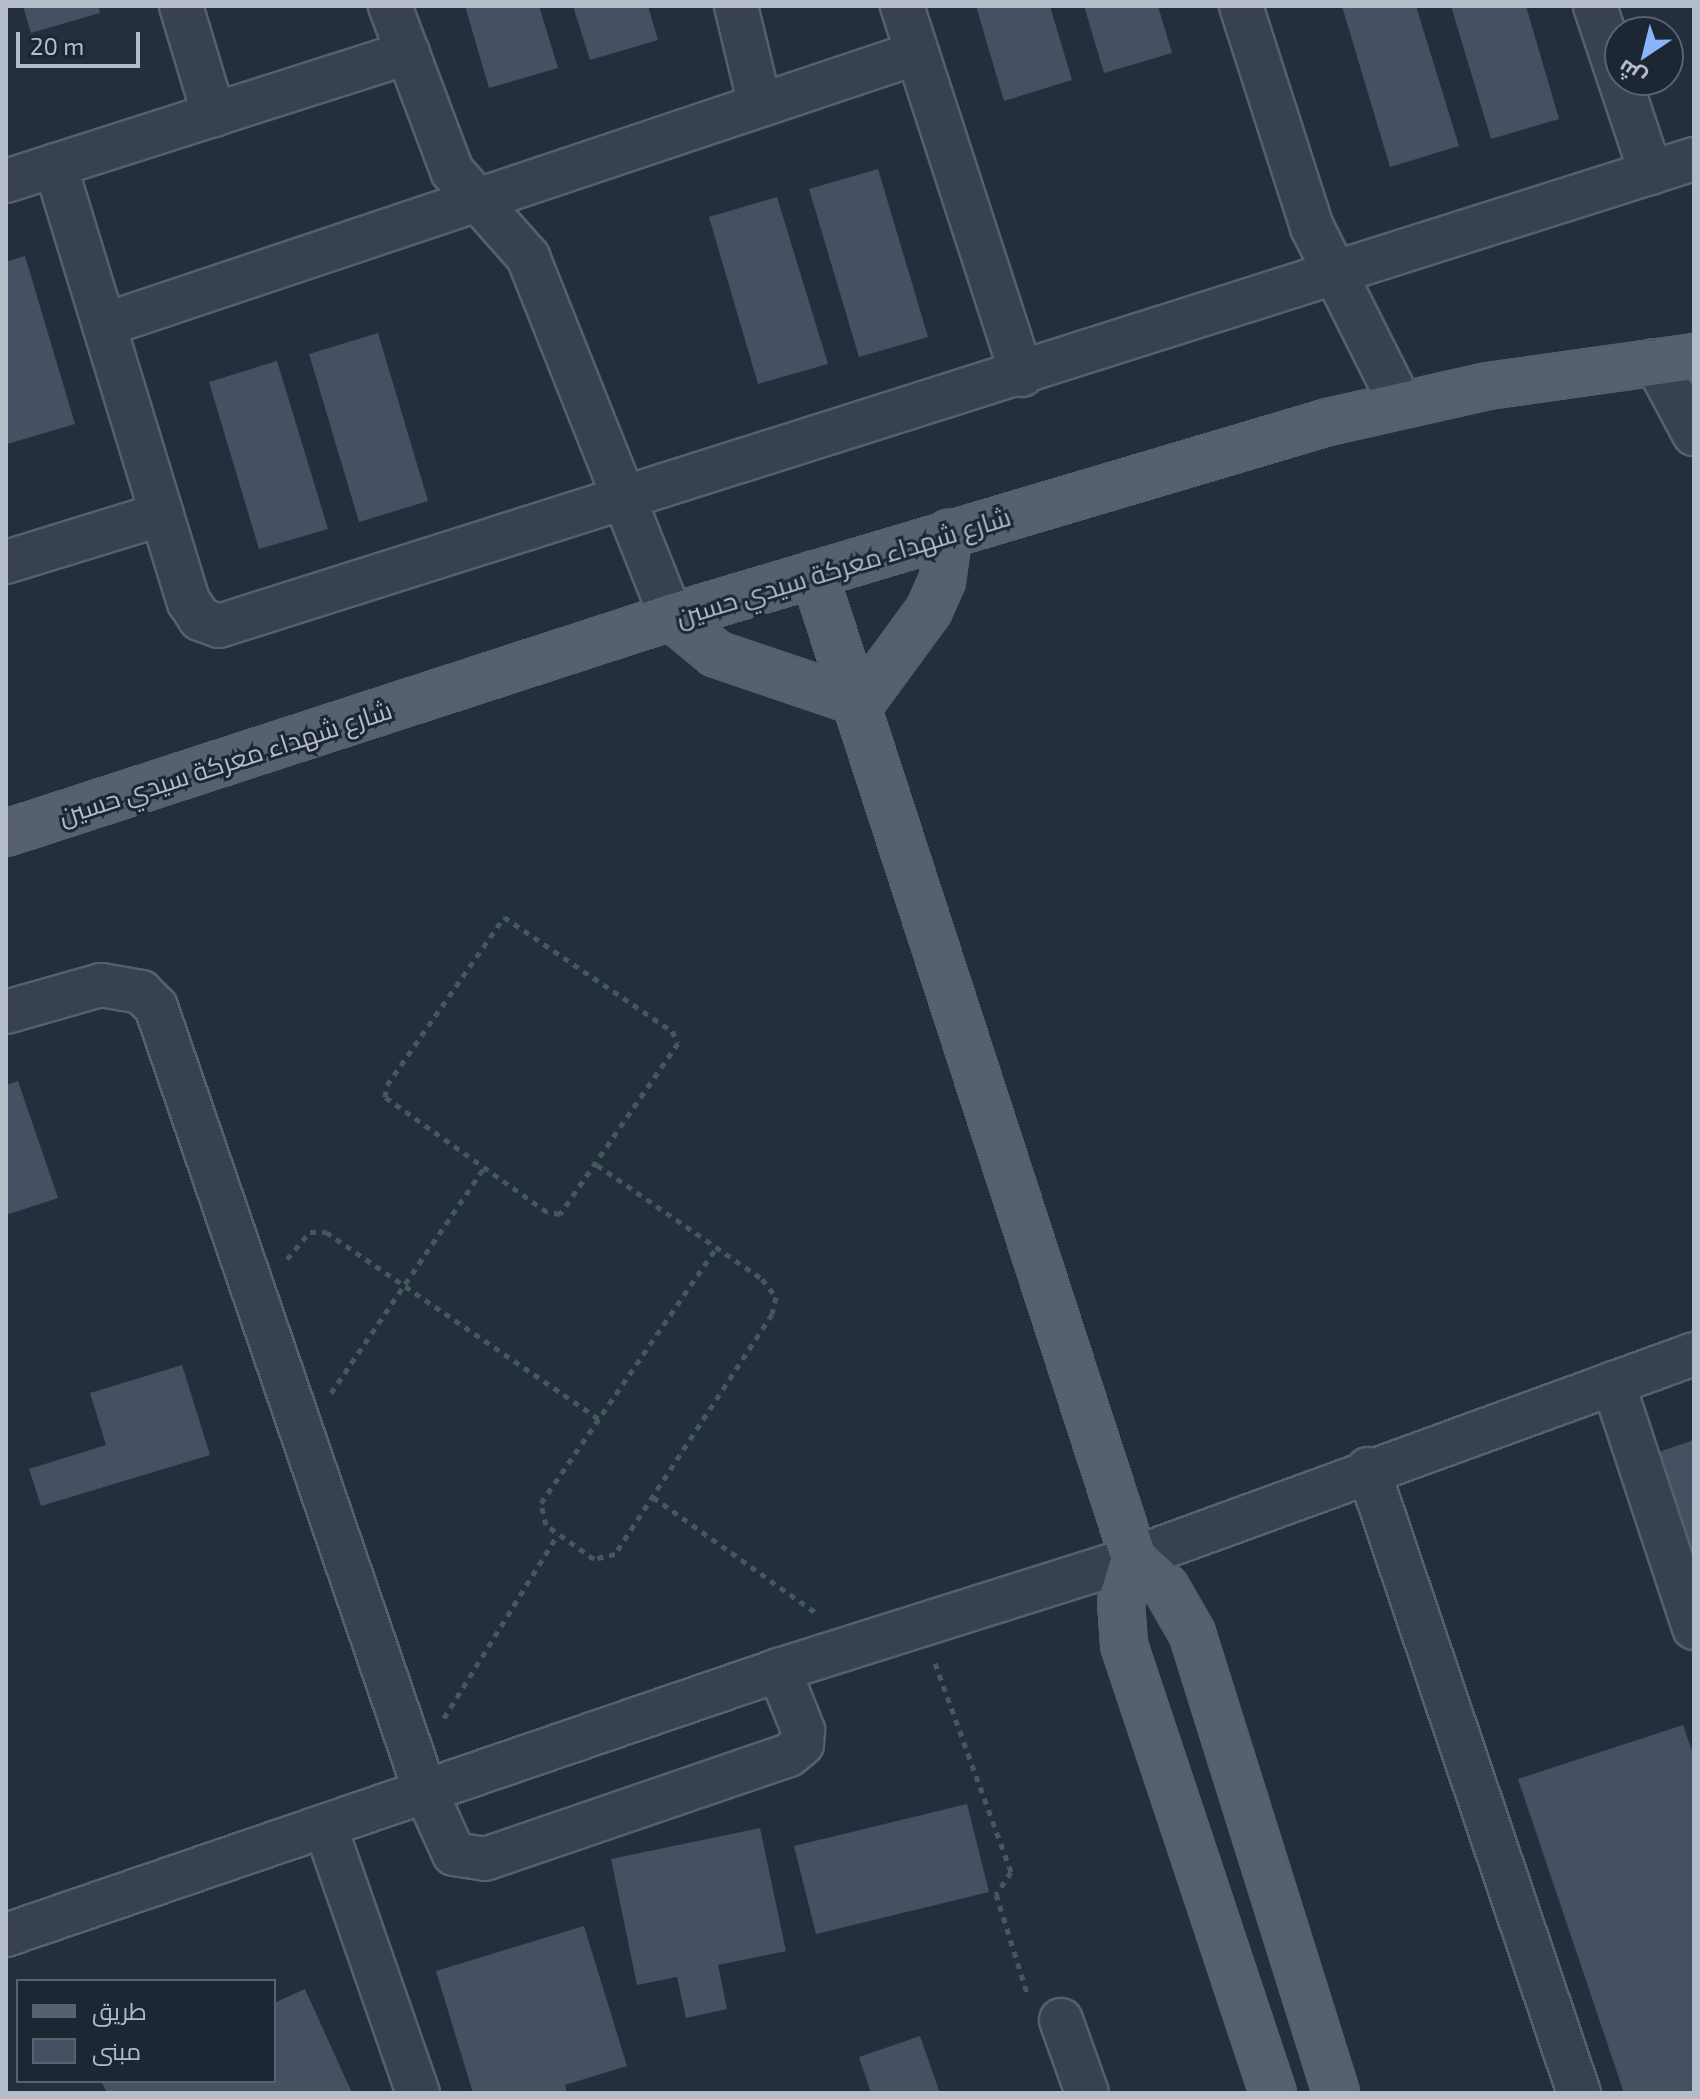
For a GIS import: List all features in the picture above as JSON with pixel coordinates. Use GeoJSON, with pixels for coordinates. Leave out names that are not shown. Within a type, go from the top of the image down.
{"type":"FeatureCollection","features":[{"type":"Feature","properties":{"kind":"main road","name":"شارع شهداء معركة سيدي حسين"},"geometry":{"type":"LineString","coordinates":[[6,833],[671,617],[1400,403],[1675,359]]}},
{"type":"Feature","properties":{"kind":"main road"},"geometry":{"type":"LineString","coordinates":[[861,703],[929,610],[942,581],[949,533]]}},
{"type":"Feature","properties":{"kind":"main road"},"geometry":{"type":"LineString","coordinates":[[814,574],[861,703],[1134,1558],[1166,1588],[1192,1633],[1336,2093]]}},
{"type":"Feature","properties":{"kind":"main road"},"geometry":{"type":"LineString","coordinates":[[671,617],[716,654],[861,703]]}},
{"type":"Feature","properties":{"kind":"main road"},"geometry":{"type":"LineString","coordinates":[[1134,1558],[1121,1602],[1124,1645],[1273,2093]]}},
{"type":"Feature","properties":{"kind":"street"},"geometry":{"type":"LineString","coordinates":[[181,6],[214,115]]}},
{"type":"Feature","properties":{"kind":"street"},"geometry":{"type":"LineString","coordinates":[[390,6],[452,171],[474,201],[528,257],[671,617]]}},
{"type":"Feature","properties":{"kind":"street"},"geometry":{"type":"LineString","coordinates":[[736,6],[760,105]]}},
{"type":"Feature","properties":{"kind":"street"},"geometry":{"type":"LineString","coordinates":[[902,6],[1022,375]]}},
{"type":"Feature","properties":{"kind":"street"},"geometry":{"type":"LineString","coordinates":[[1241,6],[1334,278],[1400,403]]}},
{"type":"Feature","properties":{"kind":"street"},"geometry":{"type":"LineString","coordinates":[[1595,6],[1651,173]]}},
{"type":"Feature","properties":{"kind":"street"},"geometry":{"type":"LineString","coordinates":[[6,181],[408,53]]}},
{"type":"Feature","properties":{"kind":"street"},"geometry":{"type":"LineString","coordinates":[[104,325],[917,53]]}},
{"type":"Feature","properties":{"kind":"street"},"geometry":{"type":"LineString","coordinates":[[55,165],[189,602],[200,619],[219,626],[1334,278],[1694,159]]}},
{"type":"Feature","properties":{"kind":"street"},"geometry":{"type":"LineString","coordinates":[[1675,359],[1694,434]]}},
{"type":"Feature","properties":{"kind":"street"},"geometry":{"type":"LineString","coordinates":[[6,562],[162,514]]}},
{"type":"Feature","properties":{"kind":"street"},"geometry":{"type":"LineString","coordinates":[[6,1012],[101,985],[141,992],[156,1007],[420,1776],[447,1845],[464,1859],[485,1859],[796,1751],[803,1730],[779,1670]]}},
{"type":"Feature","properties":{"kind":"street"},"geometry":{"type":"LineString","coordinates":[[6,1935],[325,1826],[420,1776],[779,1670],[1134,1558],[1368,1469],[1694,1354]]}},
{"type":"Feature","properties":{"kind":"street"},"geometry":{"type":"LineString","coordinates":[[1613,1383],[1694,1628]]}},
{"type":"Feature","properties":{"kind":"street"},"geometry":{"type":"LineString","coordinates":[[1368,1469],[1579,2093]]}},
{"type":"Feature","properties":{"kind":"street"},"geometry":{"type":"LineString","coordinates":[[325,1826],[418,2093]]}},
{"type":"Feature","properties":{"kind":"street"},"geometry":{"type":"LineString","coordinates":[[1061,2020],[1087,2093]]}},
{"type":"Feature","properties":{"kind":"path"},"geometry":{"type":"LineString","coordinates":[[504,917],[676,1036],[675,1054],[565,1211],[554,1215],[483,1169],[392,1107],[384,1090],[504,917]]}},
{"type":"Feature","properties":{"kind":"path"},"geometry":{"type":"LineString","coordinates":[[597,1165],[771,1286],[776,1307],[610,1559],[594,1559],[541,1518],[541,1503],[716,1248]]}},
{"type":"Feature","properties":{"kind":"path"},"geometry":{"type":"LineString","coordinates":[[303,1435],[483,1169]]}},
{"type":"Feature","properties":{"kind":"path"},"geometry":{"type":"LineString","coordinates":[[257,1299],[305,1236],[319,1230],[599,1419]]}},
{"type":"Feature","properties":{"kind":"path"},"geometry":{"type":"LineString","coordinates":[[653,1497],[859,1644]]}},
{"type":"Feature","properties":{"kind":"path"},"geometry":{"type":"LineString","coordinates":[[420,1776],[558,1534]]}},
{"type":"Feature","properties":{"kind":"path"},"geometry":{"type":"LineString","coordinates":[[921,1625],[1011,1872],[996,1894],[1025,1993],[1061,2020]]}},
{"type":"Feature","properties":{"kind":"building"},"geometry":{"type":"Polygon","coordinates":[[[23,6],[98,6],[100,13],[31,33],[23,6]]]}},
{"type":"Feature","properties":{"kind":"building"},"geometry":{"type":"Polygon","coordinates":[[[465,6],[539,6],[558,68],[489,88],[465,6]]]}},
{"type":"Feature","properties":{"kind":"building"},"geometry":{"type":"Polygon","coordinates":[[[573,6],[648,6],[658,40],[590,60],[573,6]]]}},
{"type":"Feature","properties":{"kind":"building"},"geometry":{"type":"Polygon","coordinates":[[[976,6],[1050,6],[1072,80],[1004,101],[976,6]]]}},
{"type":"Feature","properties":{"kind":"building"},"geometry":{"type":"Polygon","coordinates":[[[1084,6],[1158,6],[1172,53],[1104,73],[1084,6]]]}},
{"type":"Feature","properties":{"kind":"building"},"geometry":{"type":"Polygon","coordinates":[[[1342,6],[1416,6],[1459,146],[1390,167],[1342,6]]]}},
{"type":"Feature","properties":{"kind":"building"},"geometry":{"type":"Polygon","coordinates":[[[1451,6],[1526,6],[1559,119],[1491,139],[1451,6]]]}},
{"type":"Feature","properties":{"kind":"building"},"geometry":{"type":"Polygon","coordinates":[[[878,169],[928,337],[859,357],[809,189],[878,169]]]}},
{"type":"Feature","properties":{"kind":"building"},"geometry":{"type":"Polygon","coordinates":[[[777,197],[828,364],[758,384],[709,217],[777,197]]]}},
{"type":"Feature","properties":{"kind":"building"},"geometry":{"type":"Polygon","coordinates":[[[25,256],[75,424],[7,444],[6,262],[25,256]]]}},
{"type":"Feature","properties":{"kind":"building"},"geometry":{"type":"Polygon","coordinates":[[[378,333],[428,501],[359,522],[309,354],[378,333]]]}},
{"type":"Feature","properties":{"kind":"building"},"geometry":{"type":"Polygon","coordinates":[[[277,361],[328,529],[259,549],[209,382],[277,361]]]}},
{"type":"Feature","properties":{"kind":"building"},"geometry":{"type":"Polygon","coordinates":[[[18,1081],[58,1198],[6,1215],[6,1085],[18,1081]]]}},
{"type":"Feature","properties":{"kind":"building"},"geometry":{"type":"Polygon","coordinates":[[[182,1365],[210,1455],[41,1506],[29,1469],[106,1445],[90,1393],[182,1365]]]}},
{"type":"Feature","properties":{"kind":"building"},"geometry":{"type":"Polygon","coordinates":[[[1694,1440],[1694,1556],[1693,1556],[1659,1452],[1694,1440]]]}},
{"type":"Feature","properties":{"kind":"building"},"geometry":{"type":"Polygon","coordinates":[[[1683,1725],[1694,1757],[1694,2093],[1624,2093],[1518,1779],[1683,1725]]]}},
{"type":"Feature","properties":{"kind":"building"},"geometry":{"type":"Polygon","coordinates":[[[967,1804],[989,1892],[816,1934],[794,1846],[967,1804]]]}},
{"type":"Feature","properties":{"kind":"building"},"geometry":{"type":"Polygon","coordinates":[[[760,1828],[786,1951],[718,1965],[727,2009],[686,2018],[677,1977],[637,1985],[611,1859],[760,1828]]]}},
{"type":"Feature","properties":{"kind":"building"},"geometry":{"type":"Polygon","coordinates":[[[584,1926],[627,2066],[565,2085],[567,2093],[473,2093],[436,1971],[584,1926]]]}},
{"type":"Feature","properties":{"kind":"building"},"geometry":{"type":"Polygon","coordinates":[[[305,1989],[352,2093],[107,2093],[102,2083],[276,2083],[276,2002],[305,1989]]]}},
{"type":"Feature","properties":{"kind":"building"},"geometry":{"type":"Polygon","coordinates":[[[920,2036],[940,2093],[871,2093],[859,2057],[920,2036]]]}}]}
